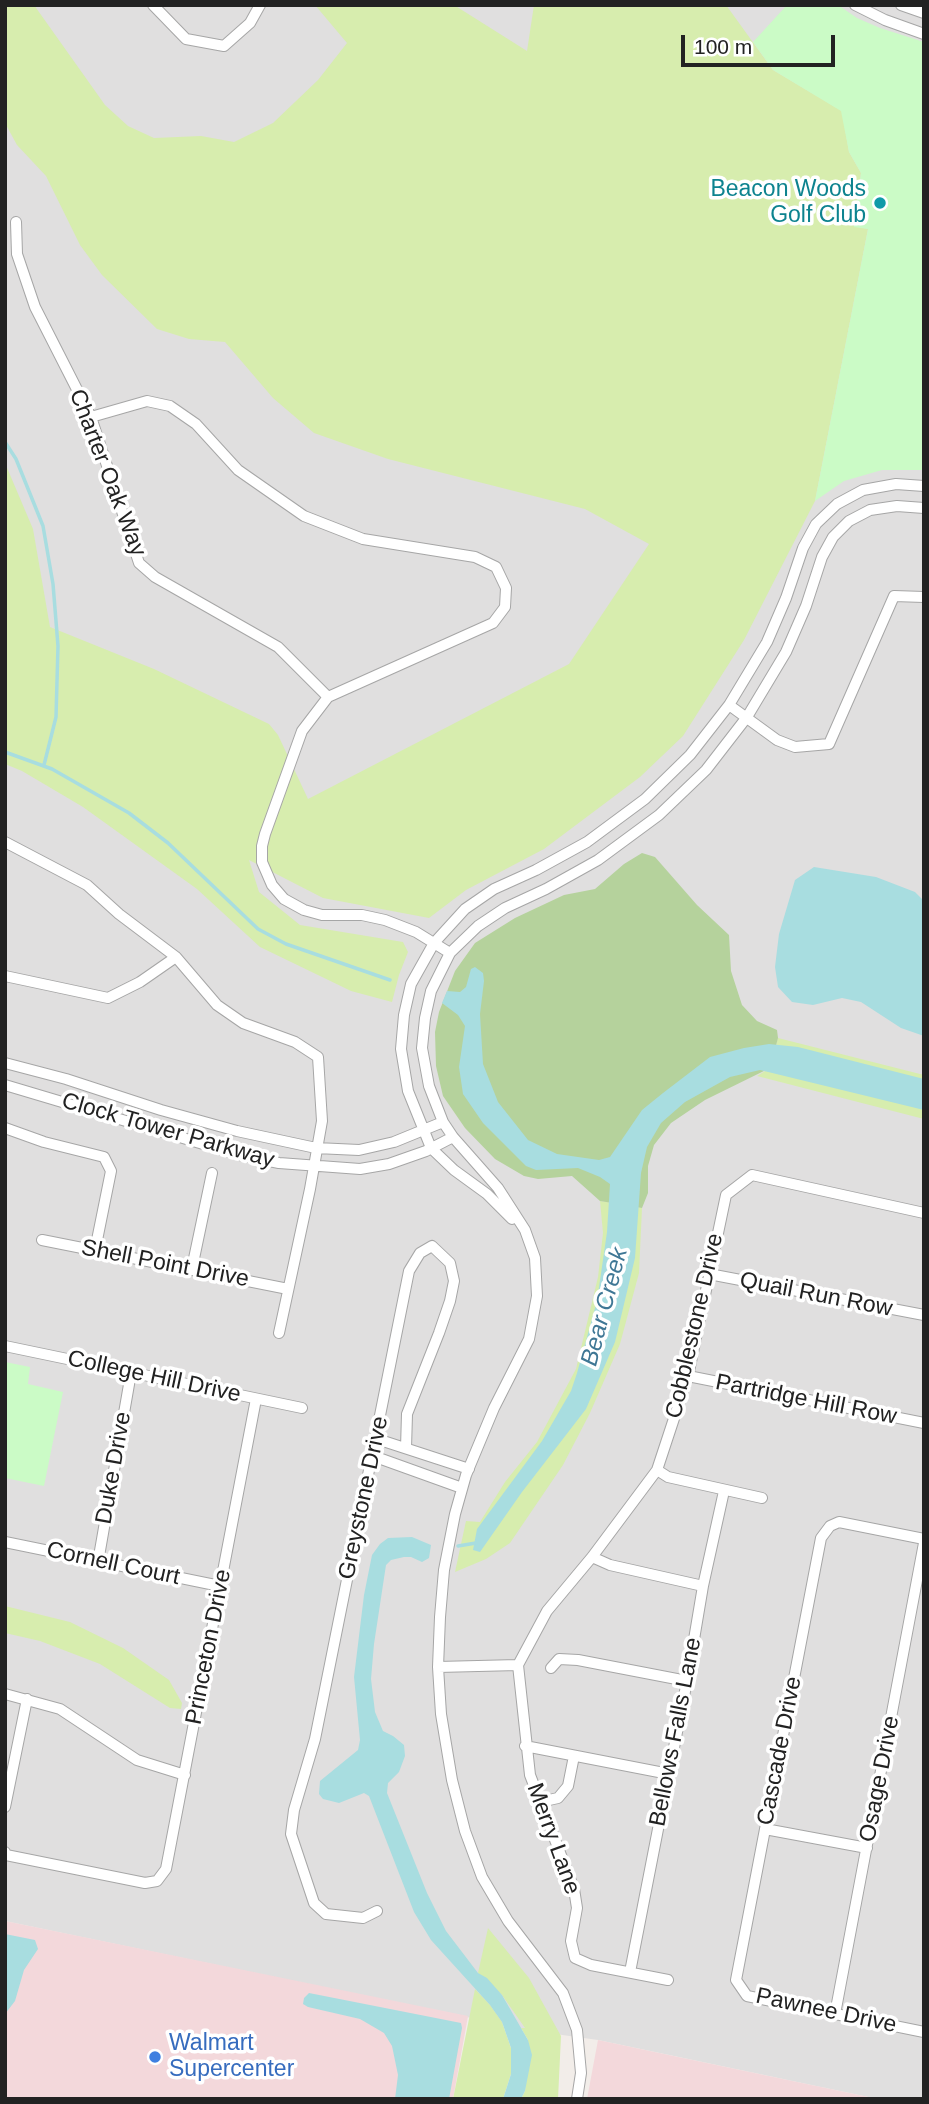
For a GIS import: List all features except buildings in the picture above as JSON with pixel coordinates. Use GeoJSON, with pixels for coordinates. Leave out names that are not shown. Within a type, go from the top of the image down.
{"type":"FeatureCollection","features":[{"type":"Feature","properties":{"kind":"street"},"geometry":{"type":"LineString","coordinates":[[153,5],[186,39],[224,46],[250,23],[260,5]]}},
{"type":"Feature","properties":{"kind":"street"},"geometry":{"type":"LineString","coordinates":[[855,5],[885,20],[924,34]]}},
{"type":"Feature","properties":{"kind":"street"},"geometry":{"type":"LineString","coordinates":[[901,5],[924,13]]}},
{"type":"Feature","properties":{"kind":"street","name":"Charter Oak Way"},"geometry":{"type":"LineString","coordinates":[[16,222],[17,254],[35,306],[91,417],[139,563],[155,578],[278,647],[328,697]]}},
{"type":"Feature","properties":{"kind":"street"},"geometry":{"type":"LineString","coordinates":[[91,417],[147,401],[170,405],[196,424],[238,470],[304,516],[363,539],[475,557],[496,567],[506,588],[505,607],[493,623],[328,697],[302,731],[265,834],[261,853],[267,875],[278,893],[294,906],[322,915],[375,917],[399,925],[450,953]]}},
{"type":"Feature","properties":{"kind":"street"},"geometry":{"type":"LineString","coordinates":[[525,1230],[431,1148],[422,1131],[408,1091],[401,1049],[404,1015],[411,984],[433,943],[465,909],[494,889],[587,842],[645,799],[690,755],[729,705],[767,642],[803,548],[816,524],[836,504],[863,489],[896,484],[924,486]]}},
{"type":"Feature","properties":{"kind":"street"},"geometry":{"type":"LineString","coordinates":[[577,2099],[581,2073],[577,2030],[563,1993],[508,1922],[482,1877],[465,1831],[452,1780],[441,1714],[438,1667],[444,1570],[462,1488],[494,1408],[529,1339],[537,1296],[535,1258],[525,1230],[498,1188],[443,1122],[429,1086],[422,1048],[425,1018],[431,991],[450,953],[478,926],[505,908],[598,860],[659,815],[706,770],[747,717],[786,652],[806,606],[822,557],[833,537],[849,521],[870,510],[897,506],[924,508]]}},
{"type":"Feature","properties":{"kind":"street"},"geometry":{"type":"LineString","coordinates":[[729,705],[777,740],[795,747],[829,744],[894,596],[924,597]]}},
{"type":"Feature","properties":{"kind":"street"},"geometry":{"type":"LineString","coordinates":[[645,799],[659,815]]}},
{"type":"Feature","properties":{"kind":"street"},"geometry":{"type":"LineString","coordinates":[[5,842],[88,886],[119,914],[176,957],[217,1005],[243,1023],[295,1042],[318,1056],[321,1121],[279,1333]]}},
{"type":"Feature","properties":{"kind":"street"},"geometry":{"type":"LineString","coordinates":[[5,976],[108,998],[140,982],[176,957]]}},
{"type":"Feature","properties":{"kind":"street","name":"Clock Tower Parkway"},"geometry":{"type":"LineString","coordinates":[[5,1063],[237,1131],[316,1148],[359,1150],[394,1142],[443,1122]]}},
{"type":"Feature","properties":{"kind":"street","name":"Clock Tower Parkway"},"geometry":{"type":"LineString","coordinates":[[5,1085],[240,1155],[313,1167],[380,1166],[431,1148],[453,1137]]}},
{"type":"Feature","properties":{"kind":"street"},"geometry":{"type":"LineString","coordinates":[[5,1128],[44,1142],[104,1157],[111,1171],[95,1250]]}},
{"type":"Feature","properties":{"kind":"street"},"geometry":{"type":"LineString","coordinates":[[192,1268],[212,1173]]}},
{"type":"Feature","properties":{"kind":"street","name":"Cobblestone Drive"},"geometry":{"type":"LineString","coordinates":[[518,1665],[547,1611],[592,1557],[657,1470],[688,1376],[726,1195],[752,1175],[924,1213]]}},
{"type":"Feature","properties":{"kind":"street","name":"Shell Point Drive"},"geometry":{"type":"LineString","coordinates":[[42,1240],[288,1289]]}},
{"type":"Feature","properties":{"kind":"street","name":"Greystone Drive"},"geometry":{"type":"LineString","coordinates":[[377,1911],[363,1918],[326,1914],[314,1903],[291,1834],[294,1810],[315,1739],[409,1271],[420,1253],[432,1246],[450,1263],[454,1282],[439,1333],[407,1414],[406,1448]]}},
{"type":"Feature","properties":{"kind":"street","name":"Quail Run Row"},"geometry":{"type":"LineString","coordinates":[[709,1274],[924,1315]]}},
{"type":"Feature","properties":{"kind":"street","name":"College Hill Drive"},"geometry":{"type":"LineString","coordinates":[[5,1346],[302,1408]]}},
{"type":"Feature","properties":{"kind":"street","name":"Duke Drive"},"geometry":{"type":"LineString","coordinates":[[98,1562],[131,1373]]}},
{"type":"Feature","properties":{"kind":"street","name":"Partridge Hill Row"},"geometry":{"type":"LineString","coordinates":[[688,1376],[924,1423]]}},
{"type":"Feature","properties":{"kind":"street","name":"Princeton Drive"},"geometry":{"type":"LineString","coordinates":[[5,1852],[6,1855],[145,1883],[157,1881],[166,1869],[256,1399]]}},
{"type":"Feature","properties":{"kind":"street"},"geometry":{"type":"LineString","coordinates":[[377,1439],[469,1469]]}},
{"type":"Feature","properties":{"kind":"street"},"geometry":{"type":"LineString","coordinates":[[373,1456],[462,1488]]}},
{"type":"Feature","properties":{"kind":"street"},"geometry":{"type":"LineString","coordinates":[[657,1470],[668,1477],[762,1498]]}},
{"type":"Feature","properties":{"kind":"street","name":"Bellows Falls Lane"},"geometry":{"type":"LineString","coordinates":[[630,1972],[723,1491]]}},
{"type":"Feature","properties":{"kind":"street","name":"Cascade Drive"},"geometry":{"type":"LineString","coordinates":[[736,1980],[821,1538],[830,1526],[839,1521],[924,1541]]}},
{"type":"Feature","properties":{"kind":"street","name":"Osage Drive"},"geometry":{"type":"LineString","coordinates":[[835,2014],[924,1541]]}},
{"type":"Feature","properties":{"kind":"street","name":"Cornell Court"},"geometry":{"type":"LineString","coordinates":[[5,1542],[220,1586]]}},
{"type":"Feature","properties":{"kind":"street"},"geometry":{"type":"LineString","coordinates":[[592,1557],[610,1565],[703,1586]]}},
{"type":"Feature","properties":{"kind":"street"},"geometry":{"type":"LineString","coordinates":[[551,1668],[559,1659],[578,1660],[687,1681]]}},
{"type":"Feature","properties":{"kind":"street"},"geometry":{"type":"LineString","coordinates":[[438,1667],[518,1665]]}},
{"type":"Feature","properties":{"kind":"street","name":"Merry Lane"},"geometry":{"type":"LineString","coordinates":[[518,1665],[530,1775],[575,1889],[577,1908],[571,1941],[575,1958],[591,1965],[668,1980]]}},
{"type":"Feature","properties":{"kind":"street"},"geometry":{"type":"LineString","coordinates":[[5,1694],[60,1709],[136,1760],[185,1775]]}},
{"type":"Feature","properties":{"kind":"street"},"geometry":{"type":"LineString","coordinates":[[5,1807],[27,1699]]}},
{"type":"Feature","properties":{"kind":"street"},"geometry":{"type":"LineString","coordinates":[[526,1746],[669,1773]]}},
{"type":"Feature","properties":{"kind":"street"},"geometry":{"type":"LineString","coordinates":[[540,1802],[558,1798],[568,1786],[574,1756]]}},
{"type":"Feature","properties":{"kind":"street"},"geometry":{"type":"LineString","coordinates":[[765,1829],[867,1848]]}},
{"type":"Feature","properties":{"kind":"street","name":"Pawnee Drive"},"geometry":{"type":"LineString","coordinates":[[736,1980],[747,1996],[924,2032]]}},
{"type":"Feature","properties":{"kind":"shaded area"},"geometry":{"type":"Polygon","coordinates":[[[5,5],[924,5],[924,2099],[878,2099],[5,1921],[5,5]]]}},
{"type":"Feature","properties":{"kind":"shaded area"},"geometry":{"type":"Polygon","coordinates":[[[5,1921],[468,2016],[453,2099],[5,2099],[5,1921]]]}},
{"type":"Feature","properties":{"kind":"shaded area"},"geometry":{"type":"Polygon","coordinates":[[[598,2040],[664,2054],[878,2099],[587,2099],[598,2040]]]}},
{"type":"Feature","properties":{"kind":"green space"},"geometry":{"type":"Polygon","coordinates":[[[5,5],[34,5],[105,105],[128,126],[154,138],[201,136],[234,142],[273,123],[318,80],[347,43],[315,5],[454,5],[527,51],[534,5],[726,5],[773,70],[842,111],[849,152],[861,173],[854,226],[868,229],[815,501],[744,640],[683,736],[640,777],[544,849],[466,890],[429,918],[323,898],[249,860],[259,892],[300,925],[403,942],[408,952],[392,1002],[351,991],[260,947],[197,889],[83,807],[5,764],[5,463],[33,529],[50,627],[154,669],[269,724],[278,735],[308,799],[569,664],[649,544],[585,509],[388,459],[314,433],[273,398],[225,342],[189,339],[157,329],[102,275],[80,245],[46,176],[17,145],[5,123],[5,5]]]}},
{"type":"Feature","properties":{"kind":"green space"},"geometry":{"type":"Polygon","coordinates":[[[787,5],[838,5],[857,18],[880,28],[924,42],[924,470],[882,470],[844,481],[815,501],[868,229],[854,227],[861,173],[849,152],[841,111],[773,70],[753,42],[787,5]]]}},
{"type":"Feature","properties":{"kind":"green space"},"geometry":{"type":"Polygon","coordinates":[[[642,853],[655,857],[697,905],[729,935],[731,971],[742,1005],[757,1021],[777,1030],[778,1038],[770,1068],[705,1100],[671,1123],[654,1145],[648,1166],[648,1193],[642,1208],[600,1201],[572,1176],[538,1179],[524,1176],[495,1159],[465,1128],[443,1096],[436,1066],[435,1032],[439,1012],[455,971],[475,943],[515,918],[564,895],[595,889],[624,864],[642,853]]]}},
{"type":"Feature","properties":{"kind":"green space"},"geometry":{"type":"Polygon","coordinates":[[[778,1038],[924,1075],[924,1119],[757,1076],[770,1068],[778,1038]]]}},
{"type":"Feature","properties":{"kind":"green space"},"geometry":{"type":"Polygon","coordinates":[[[600,1201],[642,1208],[639,1273],[620,1344],[590,1413],[563,1465],[510,1543],[486,1559],[455,1572],[466,1521],[480,1522],[505,1482],[537,1442],[576,1369],[598,1277],[603,1233],[600,1201]]]}},
{"type":"Feature","properties":{"kind":"green space"},"geometry":{"type":"Polygon","coordinates":[[[5,1362],[30,1367],[28,1384],[63,1392],[44,1486],[5,1478],[5,1362]]]}},
{"type":"Feature","properties":{"kind":"green space"},"geometry":{"type":"Polygon","coordinates":[[[5,1606],[70,1622],[123,1648],[169,1680],[182,1703],[181,1709],[170,1708],[100,1664],[40,1641],[5,1633],[5,1606]]]}},
{"type":"Feature","properties":{"kind":"green space"},"geometry":{"type":"Polygon","coordinates":[[[488,1928],[529,1978],[561,2036],[558,2099],[521,2099],[525,2091],[528,2040],[521,2028],[525,2028],[502,1995],[478,1973],[488,1928]]]}},
{"type":"Feature","properties":{"kind":"green space"},"geometry":{"type":"Polygon","coordinates":[[[475,1989],[502,2022],[511,2048],[511,2074],[503,2099],[453,2099],[475,1989]]]}},
{"type":"Feature","properties":{"kind":"water"},"geometry":{"type":"Polygon","coordinates":[[[814,867],[876,877],[915,892],[924,901],[924,1036],[901,1028],[861,1002],[842,998],[813,1005],[792,1002],[778,987],[775,967],[779,934],[795,880],[814,867]]]}},
{"type":"Feature","properties":{"kind":"water"},"geometry":{"type":"Polygon","coordinates":[[[475,967],[483,973],[484,981],[480,1014],[483,1064],[498,1102],[528,1140],[557,1154],[599,1160],[610,1157],[642,1110],[710,1057],[744,1048],[769,1044],[798,1047],[924,1079],[924,1110],[760,1070],[730,1077],[685,1102],[661,1123],[647,1147],[641,1173],[635,1258],[615,1342],[586,1409],[480,1552],[473,1550],[477,1529],[542,1441],[571,1391],[597,1301],[607,1232],[610,1184],[578,1168],[536,1170],[526,1166],[483,1123],[463,1094],[459,1067],[465,1026],[458,1015],[442,1003],[447,991],[460,992],[466,987],[471,969],[475,967]]]}},
{"type":"Feature","properties":{"kind":"water"},"geometry":{"type":"Polygon","coordinates":[[[412,1537],[431,1545],[429,1558],[422,1562],[404,1557],[391,1560],[386,1565],[374,1644],[371,1679],[375,1712],[383,1731],[404,1745],[405,1756],[399,1772],[388,1783],[387,1793],[427,1893],[446,1931],[478,1973],[487,1978],[502,1995],[528,2040],[532,2055],[521,2099],[503,2099],[511,2074],[511,2048],[502,2022],[431,1940],[414,1912],[369,1796],[364,1793],[339,1803],[323,1799],[319,1794],[320,1781],[358,1750],[360,1740],[354,1677],[372,1555],[388,1538],[412,1537]]]}},
{"type":"Feature","properties":{"kind":"water"},"geometry":{"type":"Polygon","coordinates":[[[5,1934],[35,1940],[38,1949],[24,1970],[15,2001],[5,2014],[5,1934]]]}},
{"type":"Feature","properties":{"kind":"water"},"geometry":{"type":"Polygon","coordinates":[[[309,1993],[461,2023],[449,2099],[395,2099],[398,2075],[392,2046],[384,2033],[360,2019],[308,2007],[303,2004],[309,1993]]]}},
{"type":"Feature","properties":{"kind":"waterway"},"geometry":{"type":"LineString","coordinates":[[5,442],[16,459],[43,526],[53,584],[58,646],[56,717],[44,765]]}},
{"type":"Feature","properties":{"kind":"waterway"},"geometry":{"type":"LineString","coordinates":[[5,752],[52,769],[129,813],[168,843],[258,929],[286,944],[390,980]]}},
{"type":"Feature","properties":{"kind":"waterway","name":"Bear Creek"},"geometry":{"type":"LineString","coordinates":[[458,1546],[476,1543]]}},
{"type":"Feature","properties":{"kind":"place","name":"Beacon Woods Golf Club"},"geometry":{"type":"Point","coordinates":[880,203]}},
{"type":"Feature","properties":{"kind":"place","name":"Walmart Supercenter"},"geometry":{"type":"Point","coordinates":[155,2057]}}]}
